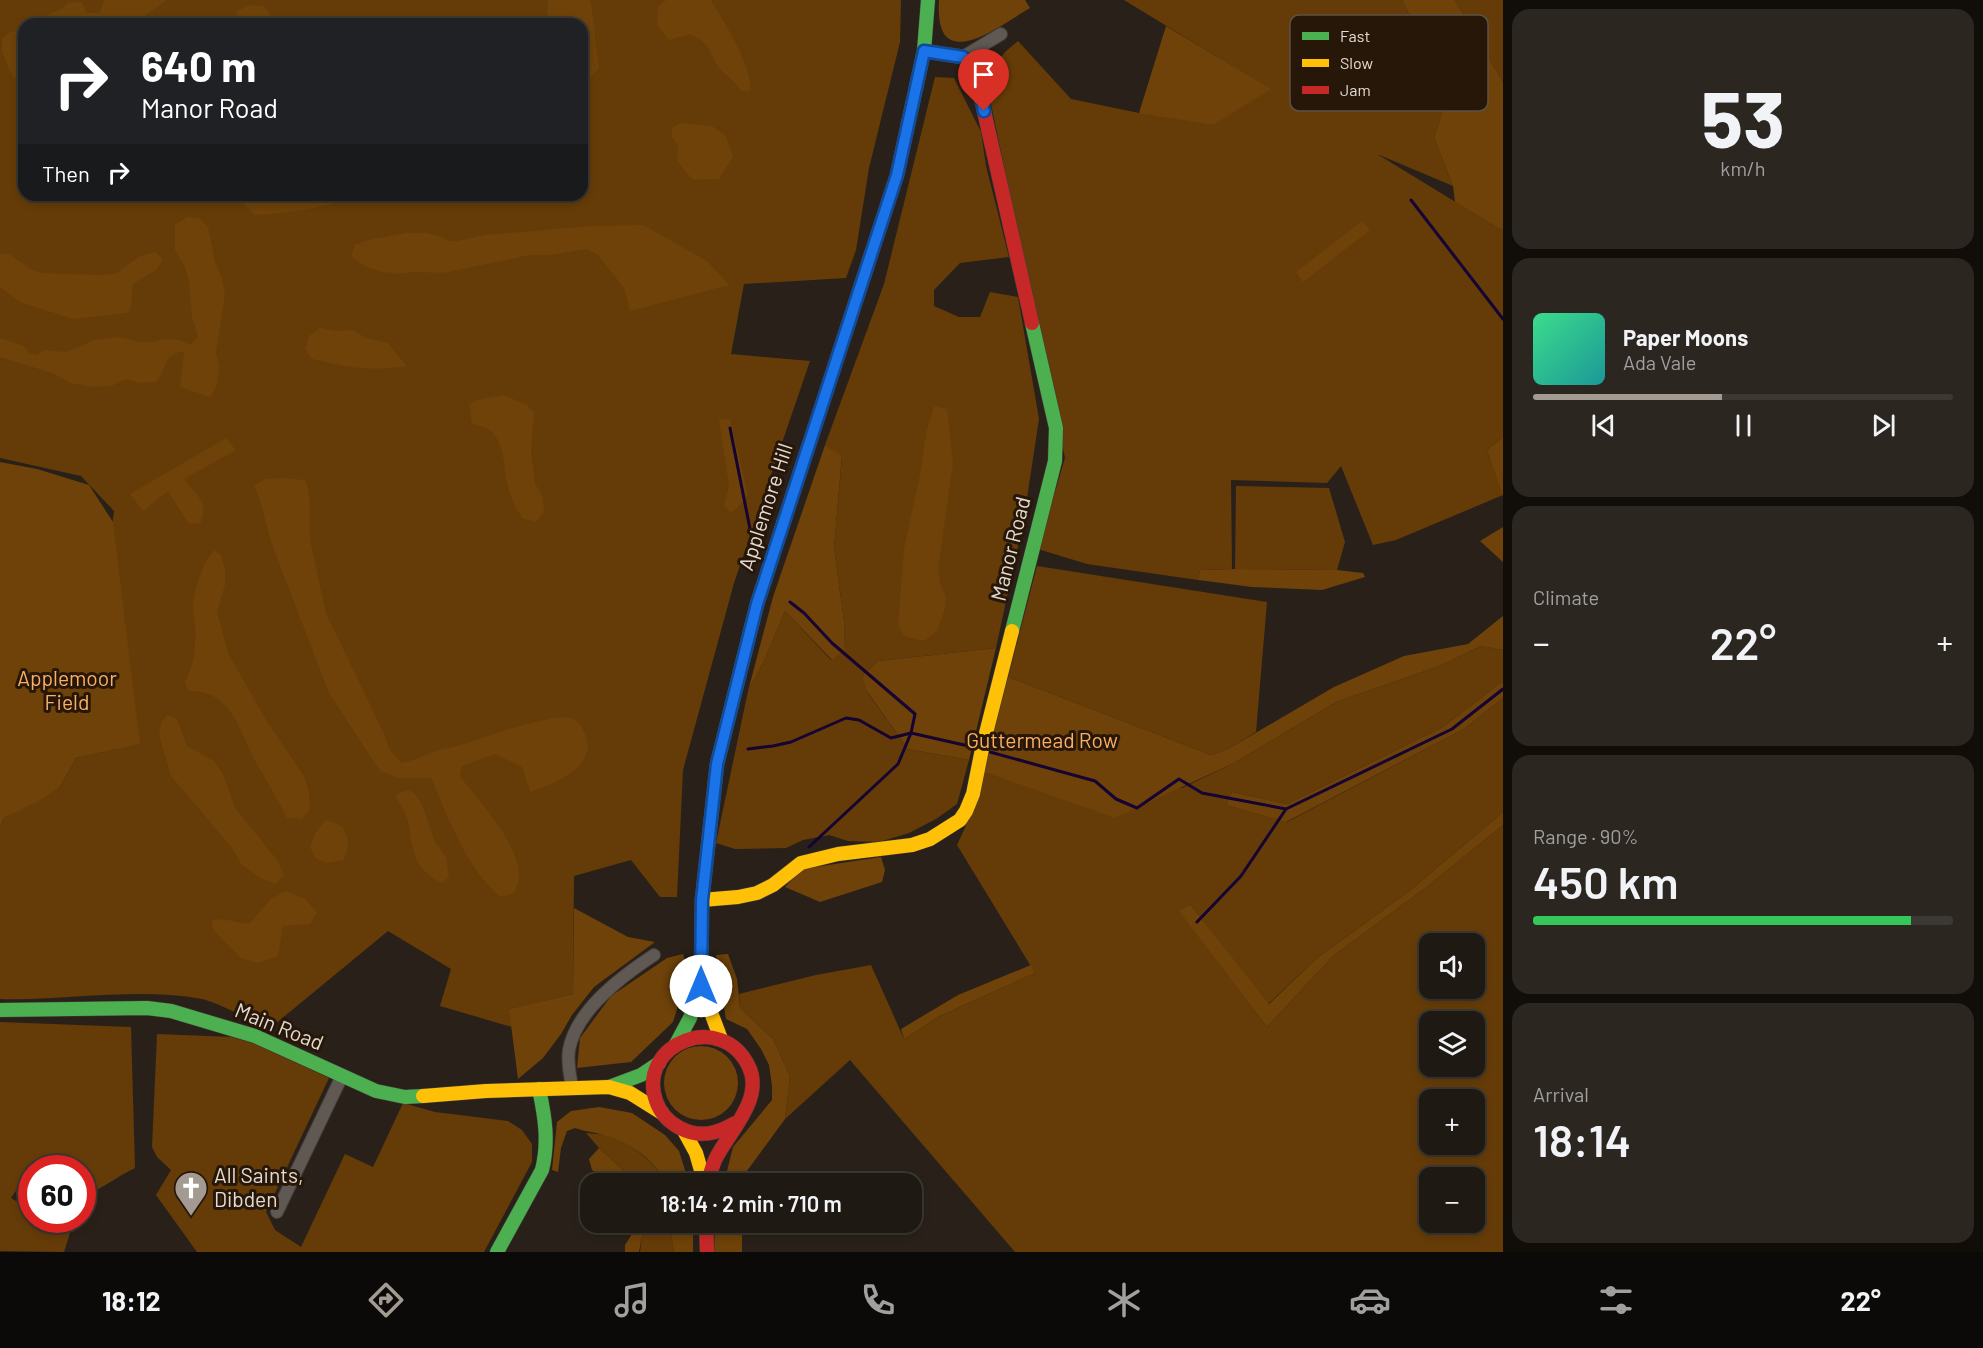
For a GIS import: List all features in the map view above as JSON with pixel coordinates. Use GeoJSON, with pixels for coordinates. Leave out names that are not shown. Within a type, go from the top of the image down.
{"type":"FeatureCollection","features":[{"type":"Feature","properties":{"kind":"street","name":"Applemore Hill"},"geometry":{"type":"LineString","coordinates":[[675,1044],[690,1018],[701,986],[702,900],[717,764],[757,604],[897,175],[924,51],[928,0]]}},
{"type":"Feature","properties":{"kind":"street"},"geometry":{"type":"LineString","coordinates":[[924,51],[963,57],[1001,34]]}},
{"type":"Feature","properties":{"kind":"street","name":"Manor Road"},"geometry":{"type":"LineString","coordinates":[[702,900],[746,896],[771,887],[798,863],[818,858],[895,850],[919,844],[942,833],[961,819],[973,795],[982,749],[1055,461],[1056,428],[975,67],[963,57]]}},
{"type":"Feature","properties":{"kind":"street"},"geometry":{"type":"LineString","coordinates":[[572,1087],[568,1064],[574,1034],[588,1012],[624,974],[654,955]]}},
{"type":"Feature","properties":{"kind":"street","name":"Applemore Hill"},"geometry":{"type":"LineString","coordinates":[[701,986],[721,1039]]}},
{"type":"Feature","properties":{"kind":"street","name":"Main Road"},"geometry":{"type":"LineString","coordinates":[[0,1010],[147,1008],[171,1011],[255,1036],[376,1091],[405,1097],[572,1087],[609,1087],[630,1093],[662,1113]]}},
{"type":"Feature","properties":{"kind":"street"},"geometry":{"type":"LineString","coordinates":[[710,1173],[736,1123],[747,1110],[753,1094],[752,1077],[747,1061],[736,1048],[721,1039],[705,1036],[690,1038],[675,1044],[659,1064],[655,1076],[656,1101],[662,1113],[672,1124],[698,1135],[712,1135],[725,1131],[736,1123]]}},
{"type":"Feature","properties":{"kind":"street","name":"Main Road"},"geometry":{"type":"LineString","coordinates":[[609,1087],[641,1075],[659,1064]]}},
{"type":"Feature","properties":{"kind":"street"},"geometry":{"type":"LineString","coordinates":[[277,1212],[342,1076]]}},
{"type":"Feature","properties":{"kind":"street"},"geometry":{"type":"LineString","coordinates":[[497,1252],[542,1170],[547,1155],[547,1127],[539,1089]]}},
{"type":"Feature","properties":{"kind":"street"},"geometry":{"type":"LineString","coordinates":[[684,1131],[696,1153],[702,1173]]}},
{"type":"Feature","properties":{"kind":"street"},"geometry":{"type":"LineString","coordinates":[[706,1233],[707,1252]]}},
{"type":"Feature","properties":{"kind":"shaded area"},"geometry":{"type":"Polygon","coordinates":[[[0,0],[901,0],[900,42],[869,168],[856,250],[846,278],[744,284],[731,354],[810,361],[734,583],[683,770],[677,897],[660,897],[631,860],[574,876],[573,994],[510,1009],[512,1027],[440,1006],[451,969],[388,931],[269,1029],[209,1001],[177,996],[126,994],[0,999],[0,827],[4,818],[60,787],[76,758],[116,749],[98,632],[114,511],[81,476],[0,458],[0,0]]]}},
{"type":"Feature","properties":{"kind":"shaded area"},"geometry":{"type":"Polygon","coordinates":[[[1124,0],[1402,0],[1409,15],[1290,15],[1290,111],[1443,111],[1434,138],[1453,186],[1377,154],[1503,231],[1503,437],[1487,450],[1503,495],[1396,540],[1373,545],[1341,466],[1327,483],[1231,480],[1232,569],[1200,570],[1198,580],[1087,564],[1038,549],[1065,458],[991,104],[988,74],[1005,52],[1018,41],[1071,99],[1139,113],[1270,89],[1124,0]]]}},
{"type":"Feature","properties":{"kind":"shaded area"},"geometry":{"type":"Polygon","coordinates":[[[1455,0],[1503,0],[1503,82],[1488,56],[1488,15],[1464,15],[1455,0]]]}},
{"type":"Feature","properties":{"kind":"shaded area"},"geometry":{"type":"Polygon","coordinates":[[[935,77],[954,78],[981,132],[986,166],[1009,257],[960,263],[934,290],[934,306],[959,317],[980,317],[990,292],[1018,297],[1039,419],[1024,518],[996,648],[878,661],[862,676],[867,692],[908,749],[969,760],[957,804],[936,819],[909,833],[879,842],[848,841],[829,835],[803,840],[786,848],[735,849],[716,843],[748,691],[765,659],[785,611],[831,660],[845,650],[844,621],[834,548],[842,457],[825,445],[884,284],[935,77]]]}},
{"type":"Feature","properties":{"kind":"shaded area"},"geometry":{"type":"Polygon","coordinates":[[[1236,486],[1329,488],[1345,542],[1337,570],[1235,569],[1236,486]]]}},
{"type":"Feature","properties":{"kind":"shaded area"},"geometry":{"type":"Polygon","coordinates":[[[1037,566],[1267,602],[1256,732],[1228,749],[1211,755],[1008,677],[1037,566]]]}},
{"type":"Feature","properties":{"kind":"shaded area"},"geometry":{"type":"Polygon","coordinates":[[[1481,646],[1503,650],[1503,681],[1443,727],[1287,804],[1232,792],[1226,805],[1287,822],[1464,729],[1503,698],[1503,812],[1412,889],[1316,959],[1268,1004],[1190,904],[1180,911],[1267,1027],[1333,956],[1428,886],[1503,825],[1503,1252],[1015,1252],[850,1060],[785,1119],[790,1076],[773,1039],[740,1008],[739,994],[816,975],[871,965],[904,1039],[940,1016],[1035,973],[957,845],[965,828],[982,771],[1182,788],[1234,763],[1336,702],[1442,665],[1481,646]]]}},
{"type":"Feature","properties":{"kind":"shaded area"},"geometry":{"type":"Polygon","coordinates":[[[0,1022],[131,1027],[135,1168],[96,1190],[96,1155],[18,1155],[18,1188],[11,1198],[18,1202],[18,1233],[70,1233],[64,1252],[0,1251],[0,1022]]]}},
{"type":"Feature","properties":{"kind":"shaded area"},"geometry":{"type":"Polygon","coordinates":[[[157,1034],[232,1037],[253,1043],[329,1078],[266,1212],[275,1230],[301,1247],[345,1154],[373,1167],[403,1103],[435,1112],[508,1121],[522,1130],[532,1144],[532,1162],[484,1252],[197,1252],[156,1195],[171,1170],[157,1157],[152,1147],[157,1034]]]}},
{"type":"Feature","properties":{"kind":"shaded area"},"geometry":{"type":"Polygon","coordinates":[[[586,1133],[606,1135],[623,1142],[641,1153],[660,1173],[626,1173],[586,1133]]]}},
{"type":"Feature","properties":{"kind":"shaded area"},"geometry":{"type":"Polygon","coordinates":[[[647,1233],[671,1233],[674,1252],[640,1252],[642,1236],[647,1233]]]}},
{"type":"Feature","properties":{"kind":"green space"},"geometry":{"type":"Polygon","coordinates":[[[104,0],[167,0],[144,18],[46,18],[46,16],[60,10],[67,3],[82,2],[86,13],[100,13],[104,0]]]}},
{"type":"Feature","properties":{"kind":"green space"},"geometry":{"type":"Polygon","coordinates":[[[548,0],[590,0],[599,68],[590,78],[588,78],[588,18],[533,18],[547,16],[548,0]]]}},
{"type":"Feature","properties":{"kind":"green space"},"geometry":{"type":"Polygon","coordinates":[[[666,0],[711,0],[741,54],[751,90],[741,91],[716,64],[707,46],[690,34],[669,40],[657,25],[658,7],[666,0]]]}},
{"type":"Feature","properties":{"kind":"green space"},"geometry":{"type":"Polygon","coordinates":[[[939,0],[1025,0],[1030,8],[985,35],[957,42],[946,37],[940,23],[939,0]]]}},
{"type":"Feature","properties":{"kind":"green space"},"geometry":{"type":"Polygon","coordinates":[[[1402,0],[1455,0],[1464,15],[1409,15],[1402,0]]]}},
{"type":"Feature","properties":{"kind":"green space"},"geometry":{"type":"Polygon","coordinates":[[[249,5],[263,6],[271,15],[269,18],[237,18],[237,11],[249,5]]]}},
{"type":"Feature","properties":{"kind":"green space"},"geometry":{"type":"Polygon","coordinates":[[[1166,26],[1271,89],[1213,125],[1139,113],[1166,26]]]}},
{"type":"Feature","properties":{"kind":"green space"},"geometry":{"type":"Polygon","coordinates":[[[18,30],[18,77],[13,77],[2,52],[2,38],[18,30]]]}},
{"type":"Feature","properties":{"kind":"green space"},"geometry":{"type":"Polygon","coordinates":[[[1488,56],[1503,82],[1503,231],[1455,202],[1453,186],[1434,138],[1443,111],[1488,111],[1488,56]]]}},
{"type":"Feature","properties":{"kind":"green space"},"geometry":{"type":"Polygon","coordinates":[[[681,123],[712,126],[726,136],[733,157],[719,179],[693,180],[677,161],[678,145],[672,137],[672,128],[681,123]]]}},
{"type":"Feature","properties":{"kind":"green space"},"geometry":{"type":"Polygon","coordinates":[[[244,201],[342,201],[282,213],[255,215],[243,203],[244,201]]]}},
{"type":"Feature","properties":{"kind":"green space"},"geometry":{"type":"Polygon","coordinates":[[[187,217],[199,218],[208,227],[225,295],[216,352],[219,368],[217,385],[210,397],[180,387],[184,352],[169,358],[156,382],[139,383],[127,379],[111,386],[92,387],[71,383],[52,373],[0,357],[0,338],[24,346],[29,353],[37,355],[44,350],[67,352],[94,340],[118,337],[141,342],[180,340],[190,345],[198,337],[192,317],[185,267],[175,250],[175,225],[187,217]]]}},
{"type":"Feature","properties":{"kind":"green space"},"geometry":{"type":"Polygon","coordinates":[[[1362,221],[1370,230],[1303,282],[1296,272],[1362,221]]]}},
{"type":"Feature","properties":{"kind":"green space"},"geometry":{"type":"Polygon","coordinates":[[[643,225],[707,261],[729,285],[630,311],[624,288],[598,255],[587,249],[551,255],[530,255],[443,273],[382,272],[364,266],[351,256],[355,245],[368,240],[407,233],[427,233],[449,241],[457,241],[485,235],[591,226],[643,225]]]}},
{"type":"Feature","properties":{"kind":"green space"},"geometry":{"type":"Polygon","coordinates":[[[155,252],[163,259],[157,269],[133,284],[131,307],[127,313],[73,319],[20,302],[0,287],[0,254],[9,254],[40,273],[101,275],[115,274],[140,256],[155,252]]]}},
{"type":"Feature","properties":{"kind":"green space"},"geometry":{"type":"Polygon","coordinates":[[[320,328],[335,331],[353,330],[366,338],[388,343],[406,366],[381,369],[359,368],[312,359],[305,348],[309,336],[320,328]]]}},
{"type":"Feature","properties":{"kind":"green space"},"geometry":{"type":"Polygon","coordinates":[[[504,395],[527,405],[534,413],[531,452],[535,483],[543,498],[544,512],[536,522],[522,518],[515,506],[508,488],[502,452],[497,438],[486,428],[472,424],[469,404],[477,400],[504,395]]]}},
{"type":"Feature","properties":{"kind":"green space"},"geometry":{"type":"Polygon","coordinates":[[[934,406],[947,409],[953,463],[938,570],[940,583],[946,596],[944,612],[937,631],[924,641],[904,636],[898,625],[904,549],[927,430],[934,406]]]}},
{"type":"Feature","properties":{"kind":"green space"},"geometry":{"type":"Polygon","coordinates":[[[730,419],[748,495],[731,512],[724,506],[729,486],[719,420],[730,419]]]}},
{"type":"Feature","properties":{"kind":"green space"},"geometry":{"type":"Polygon","coordinates":[[[1503,437],[1503,497],[1487,450],[1503,437]]]}},
{"type":"Feature","properties":{"kind":"green space"},"geometry":{"type":"Polygon","coordinates":[[[226,438],[236,450],[184,479],[202,504],[203,516],[200,524],[188,523],[168,491],[143,511],[130,494],[226,438]]]}},
{"type":"Feature","properties":{"kind":"green space"},"geometry":{"type":"Polygon","coordinates":[[[825,445],[842,456],[834,548],[844,621],[845,650],[832,660],[785,611],[765,659],[748,691],[773,597],[825,445]]]}},
{"type":"Feature","properties":{"kind":"green space","name":"Applemoor Field"},"geometry":{"type":"Polygon","coordinates":[[[0,462],[37,469],[89,485],[113,522],[140,744],[76,758],[60,787],[4,818],[0,827],[0,462]]]}},
{"type":"Feature","properties":{"kind":"green space"},"geometry":{"type":"Polygon","coordinates":[[[265,479],[305,480],[309,491],[310,540],[326,613],[390,750],[401,763],[537,721],[564,717],[578,722],[583,729],[587,748],[585,758],[579,766],[560,780],[530,792],[522,767],[495,754],[462,766],[460,776],[497,823],[512,849],[519,875],[514,893],[501,897],[478,872],[468,858],[452,826],[431,778],[398,778],[380,771],[329,693],[271,542],[254,486],[265,479]]]}},
{"type":"Feature","properties":{"kind":"green space"},"geometry":{"type":"Polygon","coordinates":[[[1503,527],[1503,562],[1480,541],[1503,527]]]}},
{"type":"Feature","properties":{"kind":"green space"},"geometry":{"type":"Polygon","coordinates":[[[214,550],[221,556],[225,569],[225,585],[217,612],[228,653],[266,720],[304,776],[309,792],[310,809],[302,819],[287,818],[240,728],[225,706],[216,698],[188,691],[185,682],[195,648],[193,608],[195,593],[199,577],[214,550]]]}},
{"type":"Feature","properties":{"kind":"green space"},"geometry":{"type":"Polygon","coordinates":[[[1200,570],[1337,570],[1363,573],[1365,577],[1322,590],[1252,587],[1198,580],[1200,570]]]}},
{"type":"Feature","properties":{"kind":"green space","name":"Guttermead Row"},"geometry":{"type":"Polygon","coordinates":[[[1503,616],[1503,650],[1481,646],[1442,665],[1336,702],[1234,763],[1115,818],[982,771],[1008,677],[1211,755],[1228,749],[1334,687],[1404,656],[1468,644],[1503,616]]]}},
{"type":"Feature","properties":{"kind":"green space"},"geometry":{"type":"Polygon","coordinates":[[[996,648],[969,760],[908,749],[866,690],[862,676],[878,661],[996,648]]]}},
{"type":"Feature","properties":{"kind":"green space"},"geometry":{"type":"Polygon","coordinates":[[[1503,681],[1503,698],[1464,729],[1286,822],[1226,805],[1232,792],[1287,804],[1443,727],[1503,681]]]}},
{"type":"Feature","properties":{"kind":"green space"},"geometry":{"type":"Polygon","coordinates":[[[167,715],[177,719],[187,746],[214,761],[223,774],[235,808],[278,861],[284,875],[275,884],[259,877],[241,864],[232,848],[171,776],[159,735],[161,723],[167,715]]]}},
{"type":"Feature","properties":{"kind":"green space"},"geometry":{"type":"Polygon","coordinates":[[[408,790],[414,793],[422,804],[434,840],[446,857],[449,877],[442,883],[424,871],[413,849],[407,818],[395,795],[408,790]]]}},
{"type":"Feature","properties":{"kind":"green space"},"geometry":{"type":"Polygon","coordinates":[[[1503,812],[1503,825],[1428,886],[1333,956],[1267,1027],[1179,911],[1190,904],[1269,1004],[1316,959],[1412,889],[1503,812]]]}},
{"type":"Feature","properties":{"kind":"green space"},"geometry":{"type":"Polygon","coordinates":[[[325,820],[340,825],[344,829],[348,846],[344,860],[326,863],[315,858],[310,847],[315,834],[325,820]]]}},
{"type":"Feature","properties":{"kind":"green space"},"geometry":{"type":"Polygon","coordinates":[[[881,857],[885,870],[882,882],[820,902],[785,887],[802,869],[881,857]]]}},
{"type":"Feature","properties":{"kind":"green space"},"geometry":{"type":"Polygon","coordinates":[[[286,891],[305,899],[317,912],[310,924],[283,926],[278,956],[258,963],[241,958],[214,931],[212,920],[217,919],[249,924],[271,899],[286,891]]]}},
{"type":"Feature","properties":{"kind":"green space"},"geometry":{"type":"Polygon","coordinates":[[[574,908],[628,937],[655,942],[594,987],[543,1058],[518,1079],[509,1009],[573,994],[574,908]]]}},
{"type":"Feature","properties":{"kind":"green space"},"geometry":{"type":"Polygon","coordinates":[[[683,954],[686,964],[684,987],[673,1022],[631,1062],[577,1068],[580,1038],[611,996],[667,958],[683,954]]]}},
{"type":"Feature","properties":{"kind":"green space"},"geometry":{"type":"Polygon","coordinates":[[[728,954],[737,979],[740,1008],[773,1039],[790,1076],[785,1119],[745,1173],[726,1173],[733,1147],[772,1100],[772,1086],[769,1065],[761,1049],[747,1029],[726,1019],[716,955],[728,954]]]}},
{"type":"Feature","properties":{"kind":"green space"},"geometry":{"type":"Polygon","coordinates":[[[1031,965],[1035,973],[940,1016],[904,1039],[901,1029],[958,995],[1031,965]]]}},
{"type":"Feature","properties":{"kind":"green space"},"geometry":{"type":"Polygon","coordinates":[[[701,1046],[722,1052],[732,1062],[738,1083],[732,1104],[722,1114],[701,1120],[680,1114],[670,1104],[664,1083],[670,1062],[680,1052],[701,1046]]]}},
{"type":"Feature","properties":{"kind":"green space"},"geometry":{"type":"Polygon","coordinates":[[[599,1107],[632,1113],[665,1135],[679,1151],[686,1173],[660,1173],[641,1153],[624,1143],[575,1128],[567,1131],[561,1148],[558,1172],[552,1170],[557,1122],[571,1111],[599,1107]]]}},
{"type":"Feature","properties":{"kind":"green space"},"geometry":{"type":"Polygon","coordinates":[[[599,1148],[626,1173],[597,1173],[592,1170],[589,1159],[599,1148]]]}},
{"type":"Feature","properties":{"kind":"green space"},"geometry":{"type":"Polygon","coordinates":[[[618,1233],[647,1233],[642,1236],[639,1252],[625,1252],[625,1245],[632,1234],[618,1233]]]}},
{"type":"Feature","properties":{"kind":"green space"},"geometry":{"type":"Polygon","coordinates":[[[671,1233],[693,1233],[693,1252],[674,1252],[671,1233]]]}},
{"type":"Feature","properties":{"kind":"green space"},"geometry":{"type":"Polygon","coordinates":[[[715,1233],[742,1233],[742,1252],[714,1252],[715,1233]]]}},
{"type":"Feature","properties":{"kind":"waterway"},"geometry":{"type":"LineString","coordinates":[[1411,200],[1503,319]]}},
{"type":"Feature","properties":{"kind":"waterway"},"geometry":{"type":"LineString","coordinates":[[730,428],[754,549]]}},
{"type":"Feature","properties":{"kind":"waterway"},"geometry":{"type":"LineString","coordinates":[[790,602],[804,613],[832,643],[915,714],[911,733],[973,747]]}},
{"type":"Feature","properties":{"kind":"waterway"},"geometry":{"type":"LineString","coordinates":[[990,752],[1095,781],[1116,799],[1137,808],[1179,779],[1202,793],[1286,809],[1452,729],[1503,689]]}},
{"type":"Feature","properties":{"kind":"waterway"},"geometry":{"type":"LineString","coordinates":[[748,749],[791,742],[846,718],[859,720],[891,738],[911,733]]}},
{"type":"Feature","properties":{"kind":"waterway"},"geometry":{"type":"LineString","coordinates":[[809,847],[898,764],[911,733]]}},
{"type":"Feature","properties":{"kind":"waterway"},"geometry":{"type":"LineString","coordinates":[[1197,922],[1241,876],[1286,809]]}},
{"type":"Feature","properties":{"kind":"traffic: fast"},"geometry":{"type":"LineString","coordinates":[[908,124],[924,51],[928,0]]}},
{"type":"Feature","properties":{"kind":"traffic: fast"},"geometry":{"type":"LineString","coordinates":[[1012,631],[1055,461],[1056,428],[1032,323]]}},
{"type":"Feature","properties":{"kind":"traffic: fast"},"geometry":{"type":"LineString","coordinates":[[676,1044],[690,1018],[701,986],[702,900],[717,764],[757,604],[784,521]]}},
{"type":"Feature","properties":{"kind":"traffic: fast"},"geometry":{"type":"LineString","coordinates":[[0,1010],[147,1008],[171,1011],[255,1036],[376,1091],[405,1097],[423,1096]]}},
{"type":"Feature","properties":{"kind":"traffic: fast"},"geometry":{"type":"LineString","coordinates":[[609,1087],[641,1075],[659,1063]]}},
{"type":"Feature","properties":{"kind":"traffic: fast"},"geometry":{"type":"LineString","coordinates":[[497,1252],[542,1170],[545,1130],[539,1089]]}},
{"type":"Feature","properties":{"kind":"traffic: slow"},"geometry":{"type":"LineString","coordinates":[[702,900],[757,893],[773,885],[801,863],[838,854],[912,845],[930,839],[960,820],[973,794],[1012,631]]}},
{"type":"Feature","properties":{"kind":"traffic: slow"},"geometry":{"type":"LineString","coordinates":[[701,986],[721,1039]]}},
{"type":"Feature","properties":{"kind":"traffic: slow"},"geometry":{"type":"LineString","coordinates":[[423,1096],[486,1091],[609,1087],[630,1093],[662,1113]]}},
{"type":"Feature","properties":{"kind":"traffic: slow"},"geometry":{"type":"LineString","coordinates":[[684,1131],[696,1153],[702,1173]]}},
{"type":"Feature","properties":{"kind":"traffic: jam"},"geometry":{"type":"LineString","coordinates":[[924,51],[963,57],[974,67],[1032,323]]}},
{"type":"Feature","properties":{"kind":"traffic: jam"},"geometry":{"type":"LineString","coordinates":[[784,521],[897,175],[908,124]]}},
{"type":"Feature","properties":{"kind":"traffic: jam"},"geometry":{"type":"LineString","coordinates":[[710,1173],[716,1158],[749,1103],[752,1091],[749,1067],[736,1049],[720,1040],[702,1037],[685,1041],[670,1050],[658,1063],[653,1081],[656,1101],[665,1117],[679,1128],[706,1134],[736,1123]]}},
{"type":"Feature","properties":{"kind":"traffic: jam"},"geometry":{"type":"LineString","coordinates":[[706,1233],[707,1252]]}},
{"type":"Feature","properties":{"kind":"place","name":"All Saints, Dibden"},"geometry":{"type":"Point","coordinates":[191,1217]}},
{"type":"Feature","properties":{"kind":"route"},"geometry":{"type":"LineString","coordinates":[[701,986],[702,900],[717,764],[757,604],[897,175],[924,51],[963,57],[975,67],[984,111]]}}]}
